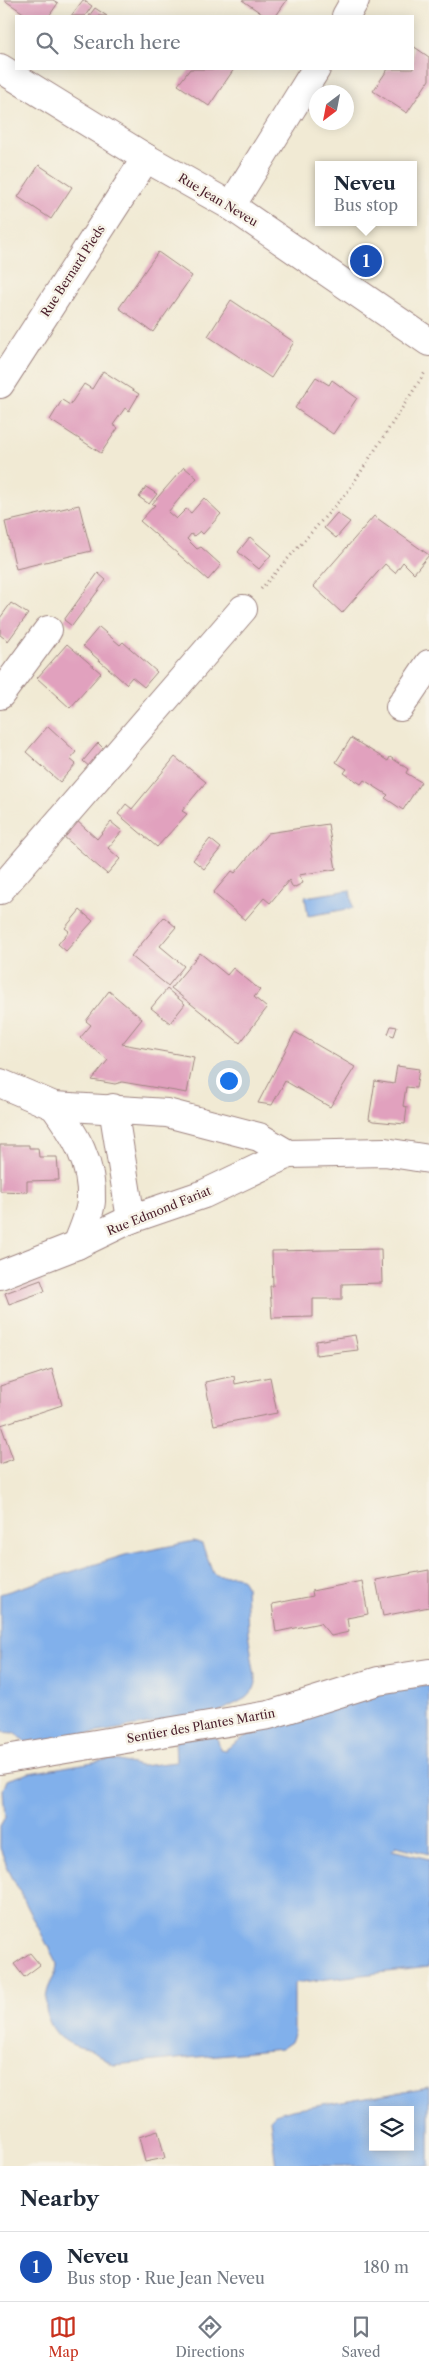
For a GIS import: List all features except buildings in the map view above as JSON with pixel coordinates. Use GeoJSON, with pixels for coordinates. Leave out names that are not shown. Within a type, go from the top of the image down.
{"type":"FeatureCollection","features":[{"type":"Feature","properties":{"kind":"street"},"geometry":{"type":"LineString","coordinates":[[347,15],[355,0]]}},
{"type":"Feature","properties":{"kind":"street","name":"Rue Jean Neveu"},"geometry":{"type":"LineString","coordinates":[[0,68],[146,158],[231,206],[429,342]]}},
{"type":"Feature","properties":{"kind":"street"},"geometry":{"type":"LineString","coordinates":[[231,206],[315,70]]}},
{"type":"Feature","properties":{"kind":"street","name":"Rue Bernard Pieds"},"geometry":{"type":"LineString","coordinates":[[0,384],[146,158]]}},
{"type":"Feature","properties":{"kind":"street"},"geometry":{"type":"LineString","coordinates":[[0,890],[243,610]]}},
{"type":"Feature","properties":{"kind":"street"},"geometry":{"type":"LineString","coordinates":[[0,695],[48,630]]}},
{"type":"Feature","properties":{"kind":"street"},"geometry":{"type":"LineString","coordinates":[[400,707],[429,664]]}},
{"type":"Feature","properties":{"kind":"street"},"geometry":{"type":"LineString","coordinates":[[0,1083],[54,1106],[113,1108],[167,1113],[259,1137],[288,1154],[385,1152],[429,1158]]}},
{"type":"Feature","properties":{"kind":"street"},"geometry":{"type":"LineString","coordinates":[[54,1106],[76,1137],[89,1173],[91,1202],[78,1245]]}},
{"type":"Feature","properties":{"kind":"street"},"geometry":{"type":"LineString","coordinates":[[113,1108],[131,1219]]}},
{"type":"Feature","properties":{"kind":"street","name":"Rue Edmond Fariat"},"geometry":{"type":"LineString","coordinates":[[0,1275],[78,1245],[131,1219],[204,1194],[288,1154]]}},
{"type":"Feature","properties":{"kind":"street","name":"Sentier des Plantes Martin"},"geometry":{"type":"LineString","coordinates":[[0,1760],[269,1715],[378,1681],[429,1673]]}},
{"type":"Feature","properties":{"kind":"path"},"geometry":{"type":"LineString","coordinates":[[243,610],[349,490],[429,366]]}},
{"type":"Feature","properties":{"kind":"water"},"geometry":{"type":"Polygon","coordinates":[[[350,890],[353,908],[308,916],[305,897],[350,890]]]}},
{"type":"Feature","properties":{"kind":"water"},"geometry":{"type":"Polygon","coordinates":[[[194,1541],[202,1544],[213,1573],[222,1576],[235,1575],[246,1586],[248,1632],[256,1683],[254,1689],[246,1698],[219,1712],[28,1744],[15,1733],[0,1732],[0,1594],[125,1555],[194,1541]]]}},
{"type":"Feature","properties":{"kind":"water"},"geometry":{"type":"Polygon","coordinates":[[[429,1684],[429,1854],[396,1846],[392,1850],[429,1859],[429,1967],[294,1983],[294,2034],[291,2042],[281,2049],[114,2065],[94,2051],[78,2047],[61,2038],[55,2032],[48,2018],[46,2002],[48,1989],[56,1972],[57,1964],[8,1869],[0,1848],[0,1826],[5,1817],[3,1790],[7,1780],[29,1773],[111,1759],[141,1766],[176,1762],[175,1738],[217,1737],[220,1749],[225,1750],[256,1729],[327,1706],[429,1684]]]}},
{"type":"Feature","properties":{"kind":"water"},"geometry":{"type":"Polygon","coordinates":[[[429,2087],[429,2166],[276,2166],[270,2119],[275,2114],[292,2109],[429,2087]]]}},
{"type":"Feature","properties":{"kind":"place","name":"Neveu"},"geometry":{"type":"Point","coordinates":[366,261]}}]}
